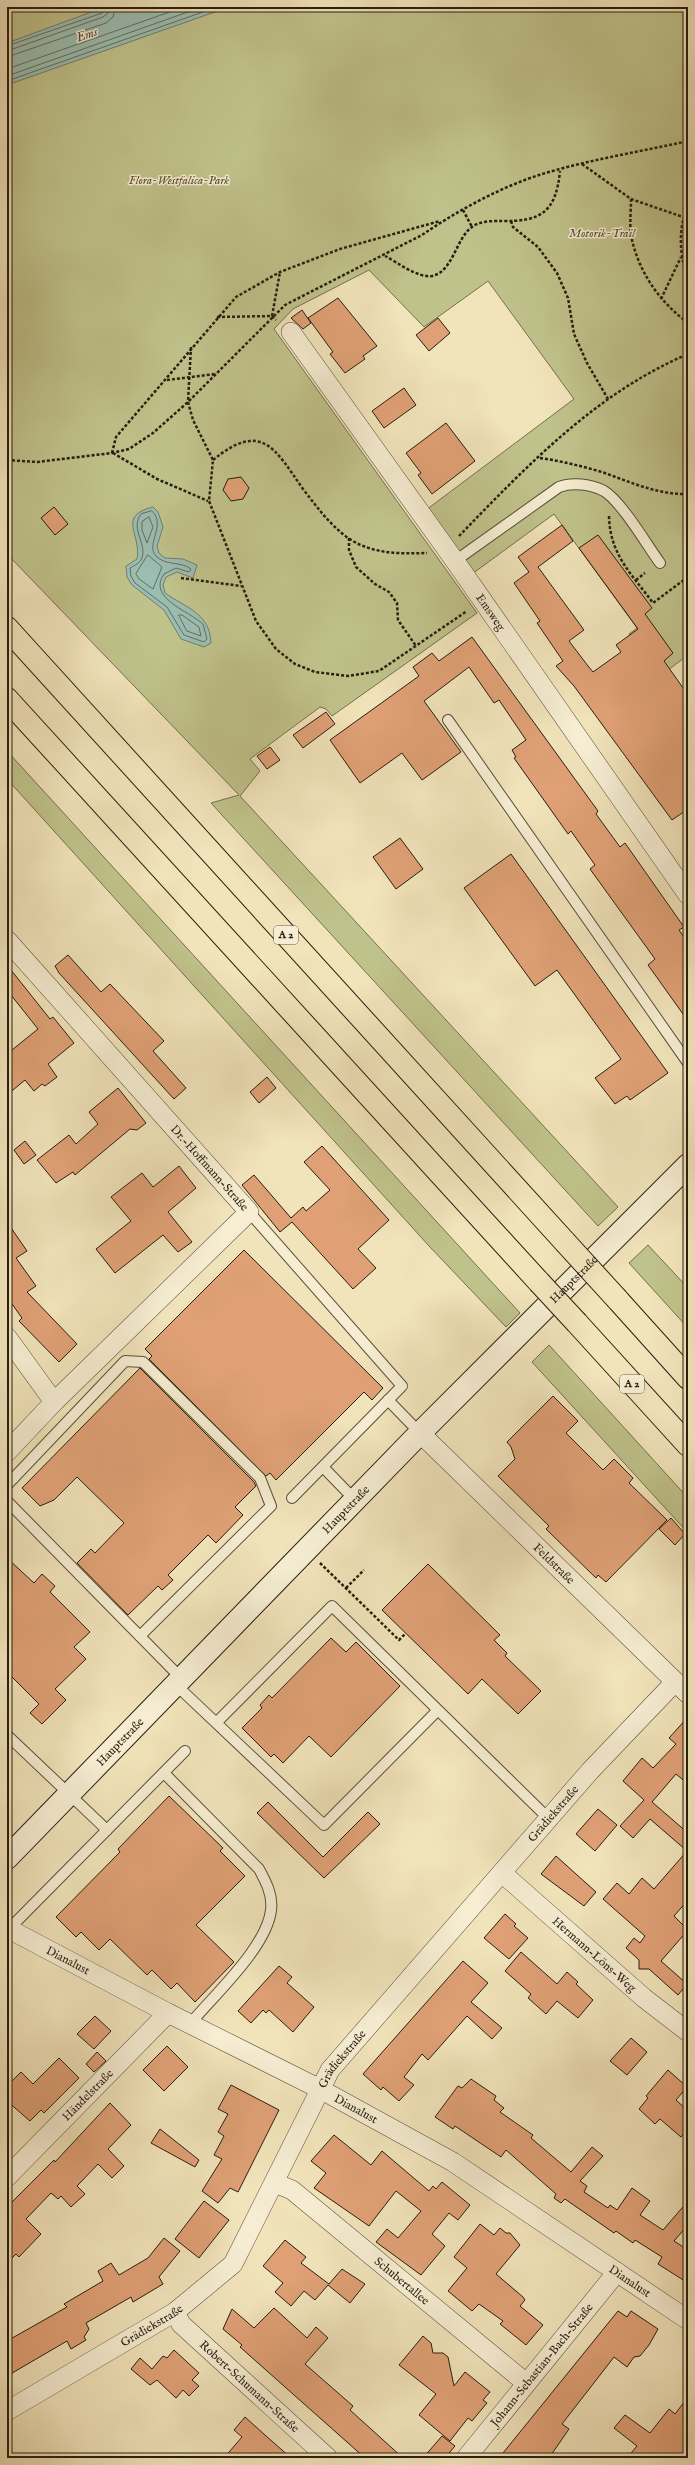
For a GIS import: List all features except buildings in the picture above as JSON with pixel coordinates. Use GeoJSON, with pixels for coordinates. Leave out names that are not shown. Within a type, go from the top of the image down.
{"type":"FeatureCollection","features":[{"type":"Feature","properties":{"kind":"highway","name":"A 2"},"geometry":{"type":"LineString","coordinates":[[7,628],[688,1378]]}},
{"type":"Feature","properties":{"kind":"highway","name":"A 2"},"geometry":{"type":"LineString","coordinates":[[7,699],[688,1445]]}},
{"type":"Feature","properties":{"kind":"street","name":"Emsweg"},"geometry":{"type":"LineString","coordinates":[[290,332],[482,600],[688,895]]}},
{"type":"Feature","properties":{"kind":"street","name":"Dr.-Hoffmann-Straße"},"geometry":{"type":"LineString","coordinates":[[7,940],[249,1212],[54,1402],[7,1452]]}},
{"type":"Feature","properties":{"kind":"street","name":"Hauptstraße"},"geometry":{"type":"LineString","coordinates":[[7,1858],[420,1433],[686,1170]]}},
{"type":"Feature","properties":{"kind":"street"},"geometry":{"type":"LineString","coordinates":[[7,1337],[54,1402]]}},
{"type":"Feature","properties":{"kind":"street","name":"Feldstraße"},"geometry":{"type":"LineString","coordinates":[[420,1433],[681,1688]]}},
{"type":"Feature","properties":{"kind":"street","name":"Grädiekstraße"},"geometry":{"type":"LineString","coordinates":[[7,2411],[174,2312],[233,2264],[330,2070],[590,1771],[681,1688]]}},
{"type":"Feature","properties":{"kind":"street","name":"Hermann-Löns-Weg"},"geometry":{"type":"LineString","coordinates":[[502,1873],[644,1998],[688,2032]]}},
{"type":"Feature","properties":{"kind":"street","name":"Dianalust"},"geometry":{"type":"LineString","coordinates":[[8,1928],[168,2013],[320,2089],[453,2162],[688,2320]]}},
{"type":"Feature","properties":{"kind":"street","name":"Händelstraße"},"geometry":{"type":"LineString","coordinates":[[7,2177],[168,2013]]}},
{"type":"Feature","properties":{"kind":"street","name":"Schubertallee"},"geometry":{"type":"LineString","coordinates":[[274,2183],[292,2190],[526,2383]]}},
{"type":"Feature","properties":{"kind":"street","name":"Johann-Sebastian-Bach-Straße"},"geometry":{"type":"LineString","coordinates":[[466,2458],[617,2272]]}},
{"type":"Feature","properties":{"kind":"street","name":"Robert-Schumann-Straße"},"geometry":{"type":"LineString","coordinates":[[174,2312],[181,2324],[328,2458]]}},
{"type":"Feature","properties":{"kind":"lane"},"geometry":{"type":"LineString","coordinates":[[450,555],[558,487],[574,484],[589,486],[604,491],[615,501],[660,563]]}},
{"type":"Feature","properties":{"kind":"lane"},"geometry":{"type":"LineString","coordinates":[[448,720],[688,1063]]}},
{"type":"Feature","properties":{"kind":"lane"},"geometry":{"type":"LineString","coordinates":[[249,1212],[402,1386],[292,1498]]}},
{"type":"Feature","properties":{"kind":"lane"},"geometry":{"type":"LineString","coordinates":[[111,1346],[125,1361],[143,1362],[260,1478],[272,1506],[140,1636]]}},
{"type":"Feature","properties":{"kind":"lane"},"geometry":{"type":"LineString","coordinates":[[7,1485],[125,1361]]}},
{"type":"Feature","properties":{"kind":"lane"},"geometry":{"type":"LineString","coordinates":[[388,1400],[420,1433]]}},
{"type":"Feature","properties":{"kind":"lane"},"geometry":{"type":"LineString","coordinates":[[323,1467],[355,1500]]}},
{"type":"Feature","properties":{"kind":"lane"},"geometry":{"type":"LineString","coordinates":[[7,1501],[140,1636],[178,1681],[217,1722],[324,1825],[437,1711]]}},
{"type":"Feature","properties":{"kind":"lane"},"geometry":{"type":"LineString","coordinates":[[217,1722],[332,1606],[437,1711],[549,1819]]}},
{"type":"Feature","properties":{"kind":"lane"},"geometry":{"type":"LineString","coordinates":[[7,1735],[107,1830]]}},
{"type":"Feature","properties":{"kind":"lane"},"geometry":{"type":"LineString","coordinates":[[8,1928],[185,1751]]}},
{"type":"Feature","properties":{"kind":"lane"},"geometry":{"type":"LineString","coordinates":[[164,1773],[259,1869],[269,1888],[271,1902],[267,1929],[256,1947],[190,2024]]}},
{"type":"Feature","properties":{"kind":"path"},"geometry":{"type":"LineString","coordinates":[[112,453],[116,437],[167,380],[191,347],[236,296],[280,272],[340,249],[443,220],[522,181],[582,164],[688,141]]}},
{"type":"Feature","properties":{"kind":"path"},"geometry":{"type":"LineString","coordinates":[[582,164],[631,199],[684,217]]}},
{"type":"Feature","properties":{"kind":"path"},"geometry":{"type":"LineString","coordinates":[[384,256],[418,273],[432,276],[441,270],[449,261],[461,240],[472,227],[488,222],[530,219],[547,210],[554,200],[560,171]]}},
{"type":"Feature","properties":{"kind":"path"},"geometry":{"type":"LineString","coordinates":[[631,199],[632,239],[647,279],[661,299],[688,323]]}},
{"type":"Feature","properties":{"kind":"path"},"geometry":{"type":"LineString","coordinates":[[661,299],[681,256],[684,217],[688,206]]}},
{"type":"Feature","properties":{"kind":"path"},"geometry":{"type":"LineString","coordinates":[[463,210],[472,227]]}},
{"type":"Feature","properties":{"kind":"path"},"geometry":{"type":"LineString","coordinates":[[511,221],[513,227],[538,247],[557,273],[568,298],[574,334],[587,363],[608,399]]}},
{"type":"Feature","properties":{"kind":"path"},"geometry":{"type":"LineString","coordinates":[[681,256],[688,280]]}},
{"type":"Feature","properties":{"kind":"path"},"geometry":{"type":"LineString","coordinates":[[217,317],[272,316],[280,272]]}},
{"type":"Feature","properties":{"kind":"path"},"geometry":{"type":"LineString","coordinates":[[191,347],[188,402],[193,420],[213,460],[209,501],[241,586],[256,621],[276,649],[295,664],[315,672],[348,676],[379,671],[482,600]]}},
{"type":"Feature","properties":{"kind":"path"},"geometry":{"type":"LineString","coordinates":[[213,460],[228,447],[244,441],[256,441],[268,445],[280,454],[327,521],[349,538],[373,551],[450,555],[524,470],[608,399],[640,377],[688,354]]}},
{"type":"Feature","properties":{"kind":"path"},"geometry":{"type":"LineString","coordinates":[[167,380],[215,374]]}},
{"type":"Feature","properties":{"kind":"path"},"geometry":{"type":"LineString","coordinates":[[7,460],[37,462],[112,453],[157,479],[209,501]]}},
{"type":"Feature","properties":{"kind":"path"},"geometry":{"type":"LineString","coordinates":[[676,495],[688,494]]}},
{"type":"Feature","properties":{"kind":"path"},"geometry":{"type":"LineString","coordinates":[[615,501],[608,509],[609,536],[618,555],[653,603],[688,577]]}},
{"type":"Feature","properties":{"kind":"path"},"geometry":{"type":"LineString","coordinates":[[349,538],[349,550],[356,567],[375,584],[389,592],[397,603],[398,620],[416,646]]}},
{"type":"Feature","properties":{"kind":"path"},"geometry":{"type":"LineString","coordinates":[[636,580],[645,573]]}},
{"type":"Feature","properties":{"kind":"path"},"geometry":{"type":"LineString","coordinates":[[181,578],[241,586]]}},
{"type":"Feature","properties":{"kind":"path"},"geometry":{"type":"LineString","coordinates":[[307,1550],[399,1640],[405,1634]]}},
{"type":"Feature","properties":{"kind":"path"},"geometry":{"type":"LineString","coordinates":[[346,1588],[364,1570]]}},
{"type":"Feature","properties":{"kind":"green space","name":"Flora-Westfalica-Park"},"geometry":{"type":"Polygon","coordinates":[[[7,7],[688,7],[688,655],[660,676],[629,634],[637,628],[554,514],[472,574],[426,510],[574,399],[488,281],[424,327],[369,270],[293,309],[274,329],[477,613],[332,716],[326,709],[320,707],[250,759],[260,771],[240,796],[618,1207],[598,1226],[211,803],[239,795],[7,554],[7,7]]]}},
{"type":"Feature","properties":{"kind":"green space"},"geometry":{"type":"Polygon","coordinates":[[[7,751],[520,1313],[506,1327],[429,1246],[7,779],[7,751]]]}},
{"type":"Feature","properties":{"kind":"green space"},"geometry":{"type":"Polygon","coordinates":[[[648,1245],[688,1288],[688,1328],[629,1263],[648,1245]]]}},
{"type":"Feature","properties":{"kind":"green space"},"geometry":{"type":"Polygon","coordinates":[[[549,1345],[688,1498],[688,1533],[532,1362],[549,1345]]]}},
{"type":"Feature","properties":{"kind":"water","name":"Ems"},"geometry":{"type":"Polygon","coordinates":[[[105,7],[229,7],[7,85],[7,43],[105,7]]]}},
{"type":"Feature","properties":{"kind":"water"},"geometry":{"type":"Polygon","coordinates":[[[153,507],[158,512],[163,527],[157,546],[159,553],[165,558],[183,559],[197,565],[193,578],[177,572],[166,577],[163,585],[165,593],[196,612],[202,618],[210,633],[211,643],[204,647],[181,639],[164,610],[132,585],[127,577],[126,566],[137,559],[138,550],[133,521],[142,511],[153,507]]]}},
{"type":"Feature","properties":{"kind":"park label","name":"Motorik-Trail"},"geometry":{"type":"Point","coordinates":[602,233]}}]}
